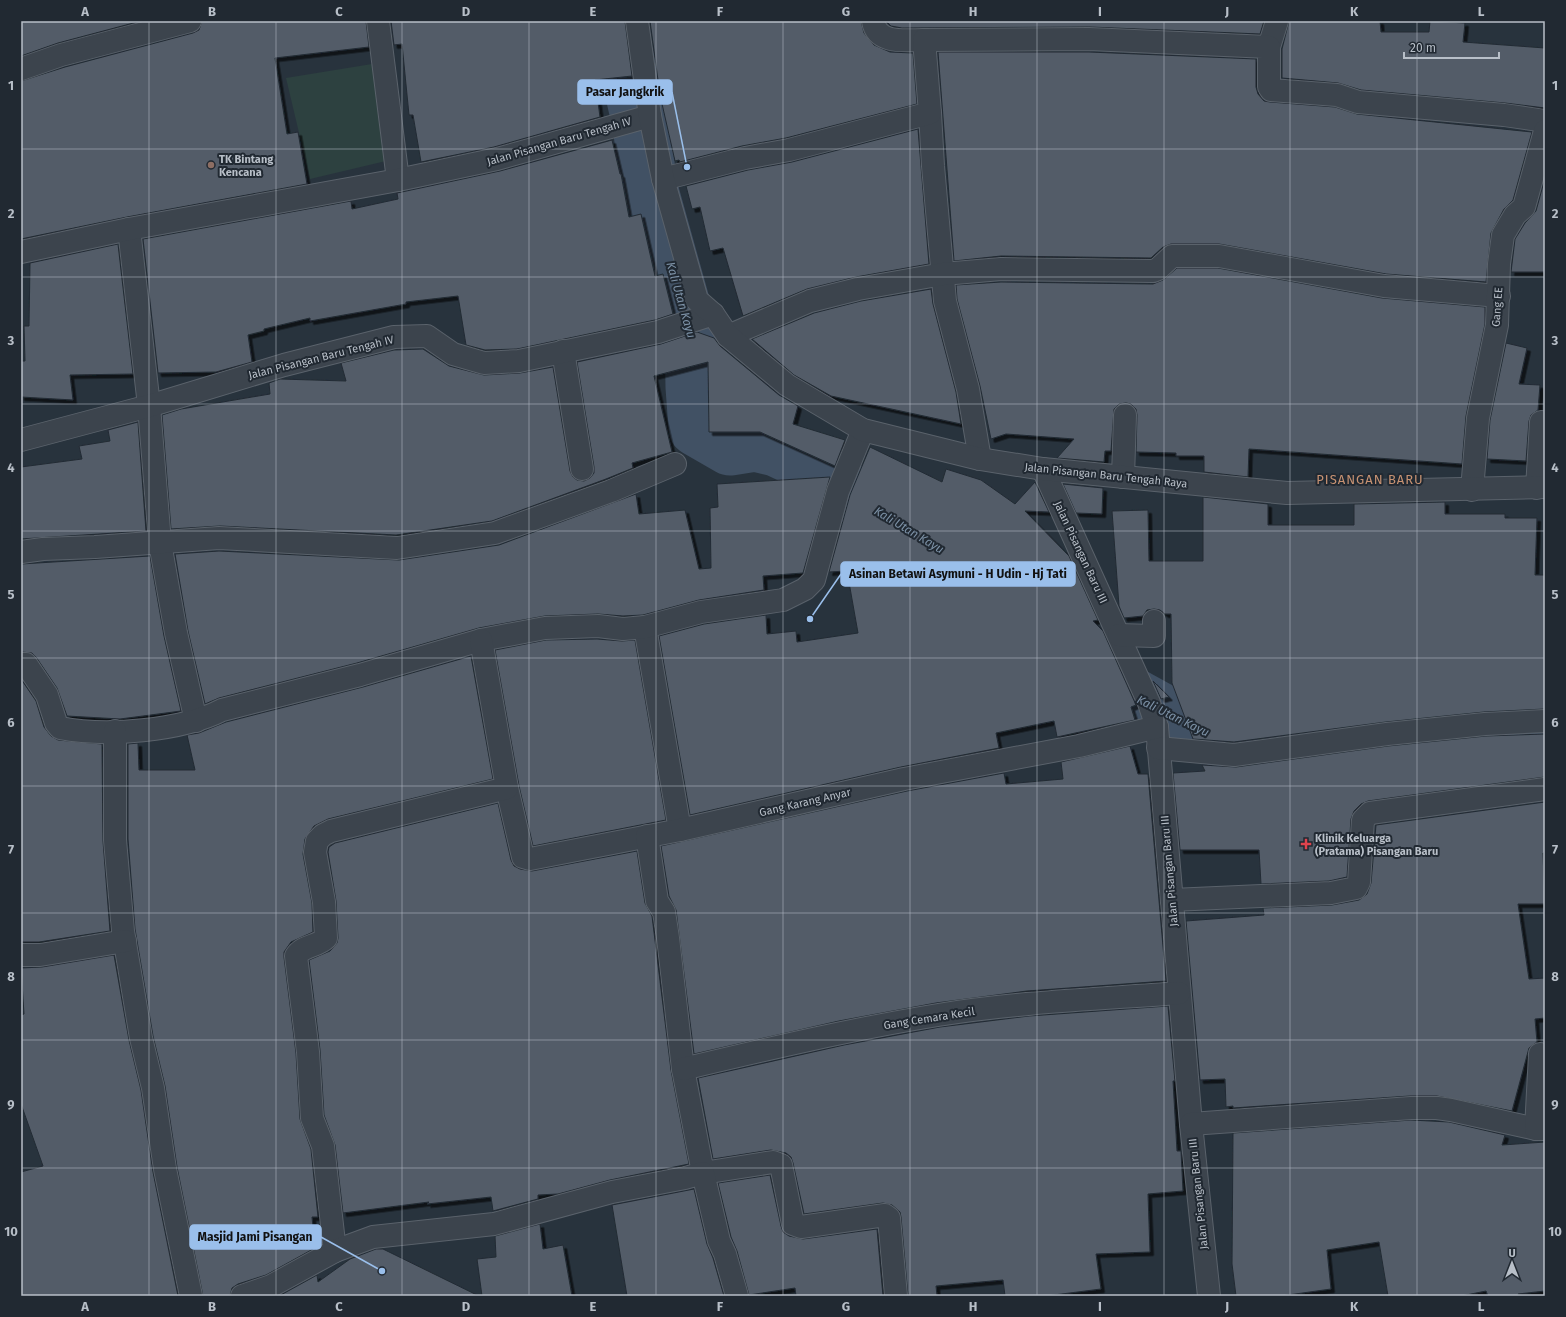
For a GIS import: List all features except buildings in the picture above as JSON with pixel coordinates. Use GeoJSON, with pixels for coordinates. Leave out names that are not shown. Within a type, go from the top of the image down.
{"type":"FeatureCollection","features":[{"type":"Feature","properties":{"kind":"street"},"geometry":{"type":"LineString","coordinates":[[21,69],[61,55],[190,21]]}},
{"type":"Feature","properties":{"kind":"street"},"geometry":{"type":"LineString","coordinates":[[378,21],[398,180]]}},
{"type":"Feature","properties":{"kind":"street","name":"Jalan Pisangan Baru Tengah Raya"},"geometry":{"type":"LineString","coordinates":[[637,21],[643,118],[663,179],[697,300],[697,320],[728,336],[788,385],[863,430],[980,459],[1043,469],[1287,493],[1541,488]]}},
{"type":"Feature","properties":{"kind":"street"},"geometry":{"type":"LineString","coordinates":[[873,21],[874,28],[881,36],[891,39],[1089,39],[1269,47]]}},
{"type":"Feature","properties":{"kind":"street"},"geometry":{"type":"LineString","coordinates":[[1277,21],[1269,47],[1269,87],[1271,90],[1337,95],[1358,102],[1504,115],[1545,121]]}},
{"type":"Feature","properties":{"kind":"street"},"geometry":{"type":"LineString","coordinates":[[924,40],[945,301],[968,389],[980,459]]}},
{"type":"Feature","properties":{"kind":"street"},"geometry":{"type":"LineString","coordinates":[[663,179],[745,158],[788,150],[930,113]]}},
{"type":"Feature","properties":{"kind":"street","name":"Jalan Pisangan Baru Tengah IV"},"geometry":{"type":"LineString","coordinates":[[21,252],[128,229],[398,180],[497,159],[643,118]]}},
{"type":"Feature","properties":{"kind":"street","name":"Gang EE"},"geometry":{"type":"LineString","coordinates":[[1472,490],[1478,418],[1492,352],[1499,296],[1499,264],[1503,235],[1515,215],[1524,207],[1545,131]]}},
{"type":"Feature","properties":{"kind":"street"},"geometry":{"type":"LineString","coordinates":[[128,229],[149,406],[160,543],[176,633],[196,721]]}},
{"type":"Feature","properties":{"kind":"street"},"geometry":{"type":"LineString","coordinates":[[728,336],[810,301],[858,289],[943,274],[1001,270],[1153,271],[1158,269],[1172,256],[1219,256],[1384,286],[1499,296]]}},
{"type":"Feature","properties":{"kind":"street","name":"Jalan Pisangan Baru Tengah IV"},"geometry":{"type":"LineString","coordinates":[[21,440],[149,406],[284,365],[394,338],[427,336],[453,354],[484,363],[520,361],[658,332],[697,320]]}},
{"type":"Feature","properties":{"kind":"street"},"geometry":{"type":"LineString","coordinates":[[563,351],[582,469]]}},
{"type":"Feature","properties":{"kind":"street"},"geometry":{"type":"LineString","coordinates":[[1123,477],[1125,415]]}},
{"type":"Feature","properties":{"kind":"street"},"geometry":{"type":"LineString","coordinates":[[1541,422],[1541,488]]}},
{"type":"Feature","properties":{"kind":"street"},"geometry":{"type":"LineString","coordinates":[[21,664],[26,664],[47,696],[56,723],[60,728],[70,730],[115,731],[160,728],[196,721],[222,710],[360,675],[482,640],[552,627],[598,626],[623,629],[645,627],[701,612],[783,600],[805,589],[814,580],[839,486],[863,430]]}},
{"type":"Feature","properties":{"kind":"street"},"geometry":{"type":"LineString","coordinates":[[21,552],[43,549],[160,543],[219,538],[397,548],[495,533],[611,491],[675,464]]}},
{"type":"Feature","properties":{"kind":"street","name":"Jalan Pisangan Baru III"},"geometry":{"type":"LineString","coordinates":[[1043,469],[1119,635],[1155,724],[1191,1124],[1209,1296]]}},
{"type":"Feature","properties":{"kind":"street"},"geometry":{"type":"LineString","coordinates":[[1119,635],[1154,636],[1154,621]]}},
{"type":"Feature","properties":{"kind":"street"},"geometry":{"type":"LineString","coordinates":[[645,627],[680,830]]}},
{"type":"Feature","properties":{"kind":"street"},"geometry":{"type":"LineString","coordinates":[[335,1251],[323,1146],[312,1118],[308,1052],[296,956],[300,950],[323,942],[326,938],[324,902],[315,852],[317,841],[323,835],[331,831],[507,788],[482,640]]}},
{"type":"Feature","properties":{"kind":"street","name":"Gang Karang Anyar"},"geometry":{"type":"LineString","coordinates":[[507,788],[523,857],[530,859],[680,830],[904,779],[1079,746],[1155,724],[1234,754],[1470,726],[1545,721]]}},
{"type":"Feature","properties":{"kind":"street"},"geometry":{"type":"LineString","coordinates":[[115,731],[115,840],[125,941],[141,1038],[153,1088],[166,1169],[191,1296]]}},
{"type":"Feature","properties":{"kind":"street"},"geometry":{"type":"LineString","coordinates":[[1172,900],[1331,893],[1352,890],[1356,888],[1359,882],[1363,820],[1370,813],[1545,788]]}},
{"type":"Feature","properties":{"kind":"street"},"geometry":{"type":"LineString","coordinates":[[647,836],[657,900],[664,912],[668,938],[682,1069],[703,1173],[719,1241],[725,1254],[737,1296]]}},
{"type":"Feature","properties":{"kind":"street"},"geometry":{"type":"LineString","coordinates":[[21,954],[40,955],[125,941]]}},
{"type":"Feature","properties":{"kind":"street","name":"Gang Cemara Kecil"},"geometry":{"type":"LineString","coordinates":[[682,1069],[845,1031],[939,1014],[1077,999],[1180,993]]}},
{"type":"Feature","properties":{"kind":"street"},"geometry":{"type":"LineString","coordinates":[[1191,1124],[1411,1108],[1438,1108],[1540,1129],[1540,1054]]}},
{"type":"Feature","properties":{"kind":"street"},"geometry":{"type":"LineString","coordinates":[[242,1296],[271,1286],[335,1251],[373,1237],[494,1224],[612,1192],[685,1178],[703,1173],[773,1162],[781,1165],[793,1224],[801,1227],[885,1215],[889,1218],[896,1296]]}},
{"type":"Feature","properties":{"kind":"green space"},"geometry":{"type":"Polygon","coordinates":[[[372,64],[386,161],[310,179],[286,78],[372,64]]]}},
{"type":"Feature","properties":{"kind":"waterway","name":"Kali Utan Kayu"},"geometry":{"type":"LineString","coordinates":[[617,21],[641,125],[649,187],[685,316],[693,334],[694,387],[697,428],[730,447],[755,443],[776,448],[823,470],[853,497],[918,535]]}},
{"type":"Feature","properties":{"kind":"waterway","name":"Kali Utan Kayu"},"geometry":{"type":"LineString","coordinates":[[1068,648],[1129,694],[1180,722],[1223,740],[1288,740],[1303,736],[1320,736],[1338,731],[1355,722],[1367,718],[1378,721],[1545,709]]}},
{"type":"Feature","properties":{"kind":"place","name":"TK Bintang Kencana"},"geometry":{"type":"Point","coordinates":[211,165]}},
{"type":"Feature","properties":{"kind":"place","name":"Pasar Jangkrik"},"geometry":{"type":"Point","coordinates":[687,167]}},
{"type":"Feature","properties":{"kind":"place","name":"Asinan Betawi Asymuni - H Udin - Hj Tati"},"geometry":{"type":"Point","coordinates":[810,619]}},
{"type":"Feature","properties":{"kind":"place","name":"Klinik Keluarga (Pratama) Pisangan Baru"},"geometry":{"type":"Point","coordinates":[1306,844]}},
{"type":"Feature","properties":{"kind":"place","name":"Masjid Jami Pisangan"},"geometry":{"type":"Point","coordinates":[382,1271]}},
{"type":"Feature","properties":{"kind":"district","name":"PISANGAN BARU"},"geometry":{"type":"Point","coordinates":[1370,479]}}]}
